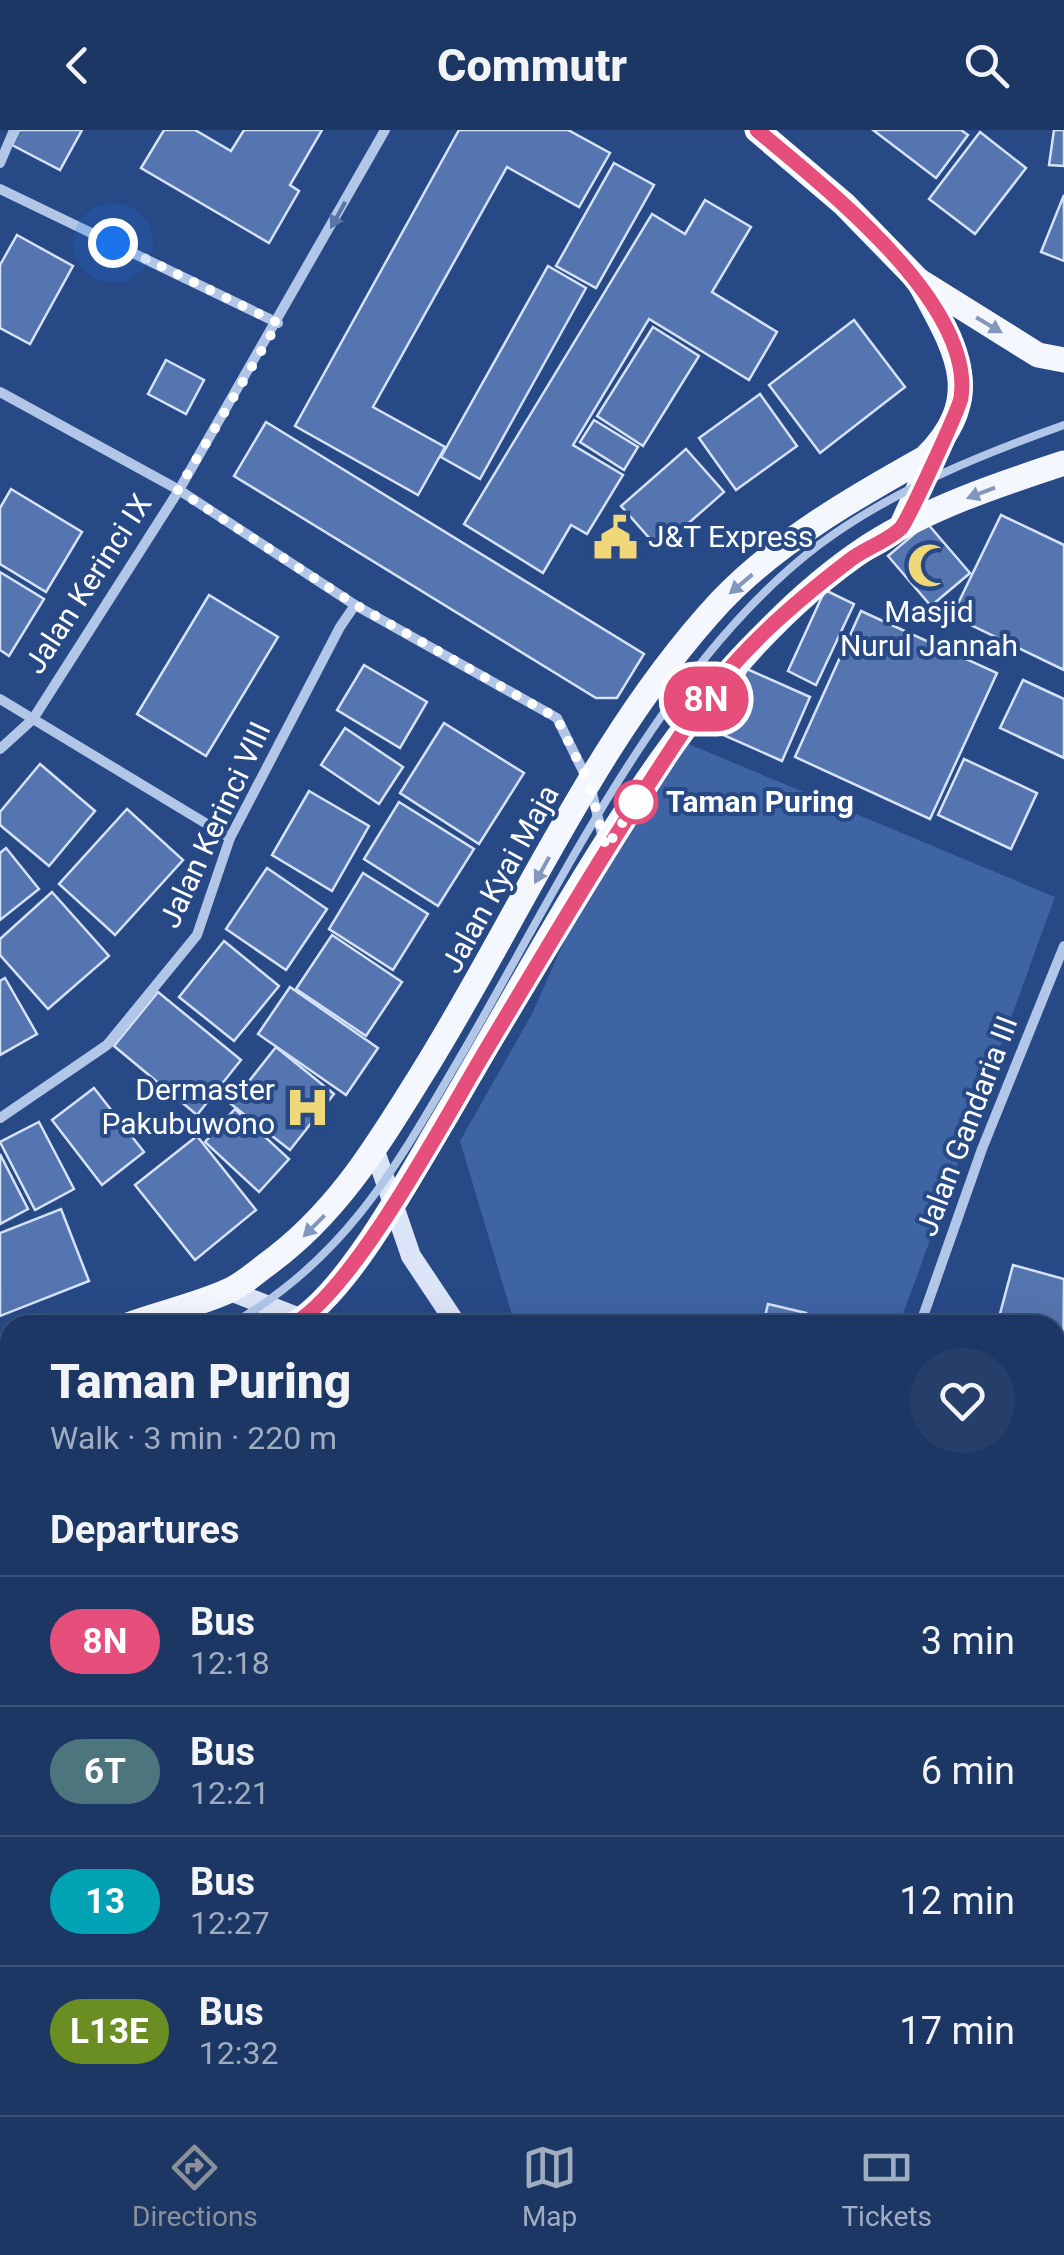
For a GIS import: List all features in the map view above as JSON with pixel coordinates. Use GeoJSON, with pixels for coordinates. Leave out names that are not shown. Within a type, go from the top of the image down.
{"type":"FeatureCollection","features":[{"type":"Feature","properties":{"kind":"main road"},"geometry":{"type":"LineString","coordinates":[[757,130],[844,204],[918,280],[1038,354],[1064,360]]}},
{"type":"Feature","properties":{"kind":"main road","name":"Jalan Kyai Maja"},"geometry":{"type":"LineString","coordinates":[[180,1315],[230,1290],[297,1242],[335,1205],[375,1151],[464,1008],[590,786],[655,684],[722,600],[814,526],[925,458],[939,444],[961,400],[962,375],[956,352],[918,280]]}},
{"type":"Feature","properties":{"kind":"main road"},"geometry":{"type":"LineString","coordinates":[[901,528],[939,444]]}},
{"type":"Feature","properties":{"kind":"main road"},"geometry":{"type":"LineString","coordinates":[[311,1315],[394,1204],[606,848],[702,703],[772,624],[849,560],[901,528],[1064,463]]}},
{"type":"Feature","properties":{"kind":"main road"},"geometry":{"type":"LineString","coordinates":[[375,1151],[411,1256],[450,1315]]}},
{"type":"Feature","properties":{"kind":"main road"},"geometry":{"type":"LineString","coordinates":[[230,1290],[286,1315]]}},
{"type":"Feature","properties":{"kind":"street"},"geometry":{"type":"LineString","coordinates":[[0,164],[14,130]]}},
{"type":"Feature","properties":{"kind":"street","name":"Jalan Kerinci IX"},"geometry":{"type":"LineString","coordinates":[[0,749],[33,719],[178,490],[278,323],[385,130]]}},
{"type":"Feature","properties":{"kind":"street"},"geometry":{"type":"LineString","coordinates":[[0,189],[278,323]]}},
{"type":"Feature","properties":{"kind":"street"},"geometry":{"type":"LineString","coordinates":[[0,392],[178,490],[356,605],[557,718],[590,786],[606,848]]}},
{"type":"Feature","properties":{"kind":"street","name":"Jalan Kerinci VIII"},"geometry":{"type":"LineString","coordinates":[[0,1118],[106,1045],[196,934],[230,838],[340,627],[356,605]]}},
{"type":"Feature","properties":{"kind":"street"},"geometry":{"type":"LineString","coordinates":[[0,699],[230,838]]}},
{"type":"Feature","properties":{"kind":"street","name":"Jalan Gandaria III"},"geometry":{"type":"LineString","coordinates":[[924,1315],[982,1150],[1064,946]]}},
{"type":"Feature","properties":{"kind":"lane"},"geometry":{"type":"LineString","coordinates":[[246,1315],[289,1289],[365,1211],[646,740],[728,630],[778,578],[872,510],[943,473],[1064,425]]}},
{"type":"Feature","properties":{"kind":"shaded area","name":"Taman Puring"},"geometry":{"type":"Polygon","coordinates":[[[686,743],[1055,897],[903,1315],[512,1315],[460,1141],[532,1014],[596,869],[686,743]]]}},
{"type":"Feature","properties":{"kind":"building"},"geometry":{"type":"Polygon","coordinates":[[[19,130],[82,130],[60,170],[12,145],[19,130]]]}},
{"type":"Feature","properties":{"kind":"building"},"geometry":{"type":"Polygon","coordinates":[[[164,130],[195,130],[231,151],[244,130],[322,130],[290,185],[299,191],[269,243],[141,168],[164,130]]]}},
{"type":"Feature","properties":{"kind":"building"},"geometry":{"type":"Polygon","coordinates":[[[459,130],[568,130],[610,153],[579,207],[507,167],[373,407],[445,447],[418,495],[295,426],[459,130]]]}},
{"type":"Feature","properties":{"kind":"building"},"geometry":{"type":"Polygon","coordinates":[[[873,130],[961,130],[968,135],[936,178],[873,130]]]}},
{"type":"Feature","properties":{"kind":"building"},"geometry":{"type":"Polygon","coordinates":[[[1054,130],[1064,130],[1064,166],[1049,165],[1054,130]]]}},
{"type":"Feature","properties":{"kind":"building"},"geometry":{"type":"Polygon","coordinates":[[[980,132],[1026,168],[975,234],[929,199],[980,132]]]}},
{"type":"Feature","properties":{"kind":"building"},"geometry":{"type":"Polygon","coordinates":[[[614,163],[654,185],[596,288],[556,266],[614,163]]]}},
{"type":"Feature","properties":{"kind":"building"},"geometry":{"type":"Polygon","coordinates":[[[1064,195],[1064,261],[1041,252],[1064,195]]]}},
{"type":"Feature","properties":{"kind":"building"},"geometry":{"type":"Polygon","coordinates":[[[705,200],[751,227],[712,292],[777,332],[749,380],[649,319],[573,445],[623,475],[587,534],[571,525],[543,573],[464,524],[652,214],[685,234],[705,200]]]}},
{"type":"Feature","properties":{"kind":"building"},"geometry":{"type":"Polygon","coordinates":[[[17,235],[73,266],[30,344],[0,328],[0,265],[17,235]]]}},
{"type":"Feature","properties":{"kind":"building"},"geometry":{"type":"Polygon","coordinates":[[[548,266],[586,288],[480,479],[441,457],[548,266]]]}},
{"type":"Feature","properties":{"kind":"building"},"geometry":{"type":"Polygon","coordinates":[[[854,320],[905,387],[820,453],[769,385],[854,320]]]}},
{"type":"Feature","properties":{"kind":"building"},"geometry":{"type":"Polygon","coordinates":[[[653,327],[699,356],[643,446],[597,416],[653,327]]]}},
{"type":"Feature","properties":{"kind":"building"},"geometry":{"type":"Polygon","coordinates":[[[166,360],[204,380],[186,414],[148,394],[166,360]]]}},
{"type":"Feature","properties":{"kind":"building"},"geometry":{"type":"Polygon","coordinates":[[[760,394],[797,446],[736,490],[699,438],[760,394]]]}},
{"type":"Feature","properties":{"kind":"building"},"geometry":{"type":"Polygon","coordinates":[[[594,420],[638,447],[624,470],[580,442],[594,420]]]}},
{"type":"Feature","properties":{"kind":"building"},"geometry":{"type":"Polygon","coordinates":[[[266,422],[644,654],[617,698],[596,698],[234,476],[266,422]]]}},
{"type":"Feature","properties":{"kind":"building"},"geometry":{"type":"Polygon","coordinates":[[[686,449],[724,492],[659,549],[621,506],[686,449]]]}},
{"type":"Feature","properties":{"kind":"building"},"geometry":{"type":"Polygon","coordinates":[[[11,489],[82,532],[46,592],[0,564],[0,508],[11,489]]]}},
{"type":"Feature","properties":{"kind":"building"},"geometry":{"type":"Polygon","coordinates":[[[1001,515],[1064,545],[1064,670],[952,616],[1001,515]]]}},
{"type":"Feature","properties":{"kind":"building","name":"Masjid Nurul Jannah"},"geometry":{"type":"Polygon","coordinates":[[[927,523],[970,573],[931,606],[888,556],[927,523]]]}},
{"type":"Feature","properties":{"kind":"building"},"geometry":{"type":"Polygon","coordinates":[[[0,572],[44,599],[9,656],[0,650],[0,572]]]}},
{"type":"Feature","properties":{"kind":"building"},"geometry":{"type":"Polygon","coordinates":[[[825,590],[854,604],[816,685],[788,671],[825,590]]]}},
{"type":"Feature","properties":{"kind":"building"},"geometry":{"type":"Polygon","coordinates":[[[209,595],[278,637],[206,756],[137,714],[209,595]]]}},
{"type":"Feature","properties":{"kind":"building"},"geometry":{"type":"Polygon","coordinates":[[[861,611],[997,673],[930,819],[795,757],[861,611]]]}},
{"type":"Feature","properties":{"kind":"building"},"geometry":{"type":"Polygon","coordinates":[[[364,665],[427,702],[400,748],[337,710],[364,665]]]}},
{"type":"Feature","properties":{"kind":"building"},"geometry":{"type":"Polygon","coordinates":[[[747,669],[810,697],[782,761],[719,733],[747,669]]]}},
{"type":"Feature","properties":{"kind":"building"},"geometry":{"type":"Polygon","coordinates":[[[1023,680],[1064,699],[1064,758],[1000,728],[1023,680]]]}},
{"type":"Feature","properties":{"kind":"building"},"geometry":{"type":"Polygon","coordinates":[[[444,723],[524,773],[479,844],[400,793],[444,723]]]}},
{"type":"Feature","properties":{"kind":"building"},"geometry":{"type":"Polygon","coordinates":[[[345,728],[403,767],[379,804],[321,765],[345,728]]]}},
{"type":"Feature","properties":{"kind":"building"},"geometry":{"type":"Polygon","coordinates":[[[964,759],[1037,793],[1011,849],[938,815],[964,759]]]}},
{"type":"Feature","properties":{"kind":"building"},"geometry":{"type":"Polygon","coordinates":[[[40,764],[95,811],[49,866],[0,825],[0,812],[40,764]]]}},
{"type":"Feature","properties":{"kind":"building"},"geometry":{"type":"Polygon","coordinates":[[[309,791],[369,826],[332,891],[272,855],[309,791]]]}},
{"type":"Feature","properties":{"kind":"building"},"geometry":{"type":"Polygon","coordinates":[[[399,802],[474,849],[438,906],[364,859],[399,802]]]}},
{"type":"Feature","properties":{"kind":"building"},"geometry":{"type":"Polygon","coordinates":[[[127,809],[183,860],[115,935],[59,884],[127,809]]]}},
{"type":"Feature","properties":{"kind":"building"},"geometry":{"type":"Polygon","coordinates":[[[6,848],[39,889],[0,920],[0,853],[6,848]]]}},
{"type":"Feature","properties":{"kind":"building"},"geometry":{"type":"Polygon","coordinates":[[[267,868],[327,909],[286,970],[226,929],[267,868]]]}},
{"type":"Feature","properties":{"kind":"building"},"geometry":{"type":"Polygon","coordinates":[[[363,873],[428,914],[393,970],[329,929],[363,873]]]}},
{"type":"Feature","properties":{"kind":"building"},"geometry":{"type":"Polygon","coordinates":[[[52,892],[109,956],[48,1009],[0,955],[0,939],[52,892]]]}},
{"type":"Feature","properties":{"kind":"building"},"geometry":{"type":"Polygon","coordinates":[[[332,935],[402,982],[366,1036],[296,989],[332,935]]]}},
{"type":"Feature","properties":{"kind":"building"},"geometry":{"type":"Polygon","coordinates":[[[224,941],[279,986],[234,1041],[179,997],[224,941]]]}},
{"type":"Feature","properties":{"kind":"building"},"geometry":{"type":"Polygon","coordinates":[[[5,978],[37,1034],[0,1055],[0,981],[5,978]]]}},
{"type":"Feature","properties":{"kind":"building"},"geometry":{"type":"Polygon","coordinates":[[[290,987],[378,1048],[346,1095],[258,1034],[290,987]]]}},
{"type":"Feature","properties":{"kind":"building"},"geometry":{"type":"Polygon","coordinates":[[[158,992],[241,1060],[197,1115],[114,1046],[158,992]]]}},
{"type":"Feature","properties":{"kind":"building"},"geometry":{"type":"Polygon","coordinates":[[[276,1047],[334,1094],[290,1150],[231,1104],[276,1047]]]}},
{"type":"Feature","properties":{"kind":"building"},"geometry":{"type":"Polygon","coordinates":[[[94,1088],[144,1152],[102,1185],[52,1120],[94,1088]]]}},
{"type":"Feature","properties":{"kind":"building"},"geometry":{"type":"Polygon","coordinates":[[[235,1109],[289,1159],[259,1192],[205,1142],[235,1109]]]}},
{"type":"Feature","properties":{"kind":"building"},"geometry":{"type":"Polygon","coordinates":[[[39,1122],[74,1189],[35,1210],[0,1142],[39,1122]]]}},
{"type":"Feature","properties":{"kind":"building"},"geometry":{"type":"Polygon","coordinates":[[[197,1136],[256,1210],[195,1260],[135,1185],[197,1136]]]}},
{"type":"Feature","properties":{"kind":"building"},"geometry":{"type":"Polygon","coordinates":[[[0,1154],[28,1209],[0,1224],[0,1154]]]}},
{"type":"Feature","properties":{"kind":"building"},"geometry":{"type":"Polygon","coordinates":[[[61,1209],[89,1281],[0,1315],[0,1233],[61,1209]]]}},
{"type":"Feature","properties":{"kind":"building"},"geometry":{"type":"Polygon","coordinates":[[[1013,1265],[1064,1279],[1064,1315],[1000,1315],[1013,1265]]]}},
{"type":"Feature","properties":{"kind":"building"},"geometry":{"type":"Polygon","coordinates":[[[768,1304],[806,1313],[806,1315],[765,1315],[768,1304]]]}},
{"type":"Feature","properties":{"kind":"bus line","name":"8N"},"geometry":{"type":"LineString","coordinates":[[306,1315],[349,1268],[394,1204],[606,848],[702,703],[772,624],[849,560],[901,528],[961,400],[962,375],[956,352],[918,280],[844,204],[757,130]]}},
{"type":"Feature","properties":{"kind":"place","name":"J&T Express"},"geometry":{"type":"Point","coordinates":[615,537]}},
{"type":"Feature","properties":{"kind":"place","name":"Masjid Nurul Jannah"},"geometry":{"type":"Point","coordinates":[929,565]}},
{"type":"Feature","properties":{"kind":"place","name":"Taman Puring"},"geometry":{"type":"Point","coordinates":[636,802]}},
{"type":"Feature","properties":{"kind":"place","name":"Dermaster Pakubuwono"},"geometry":{"type":"Point","coordinates":[308,1107]}},
{"type":"Feature","properties":{"kind":"route"},"geometry":{"type":"LineString","coordinates":[[113,243],[278,323],[213,425],[178,490],[356,605],[557,718],[590,786],[606,848],[636,802]]}}]}
